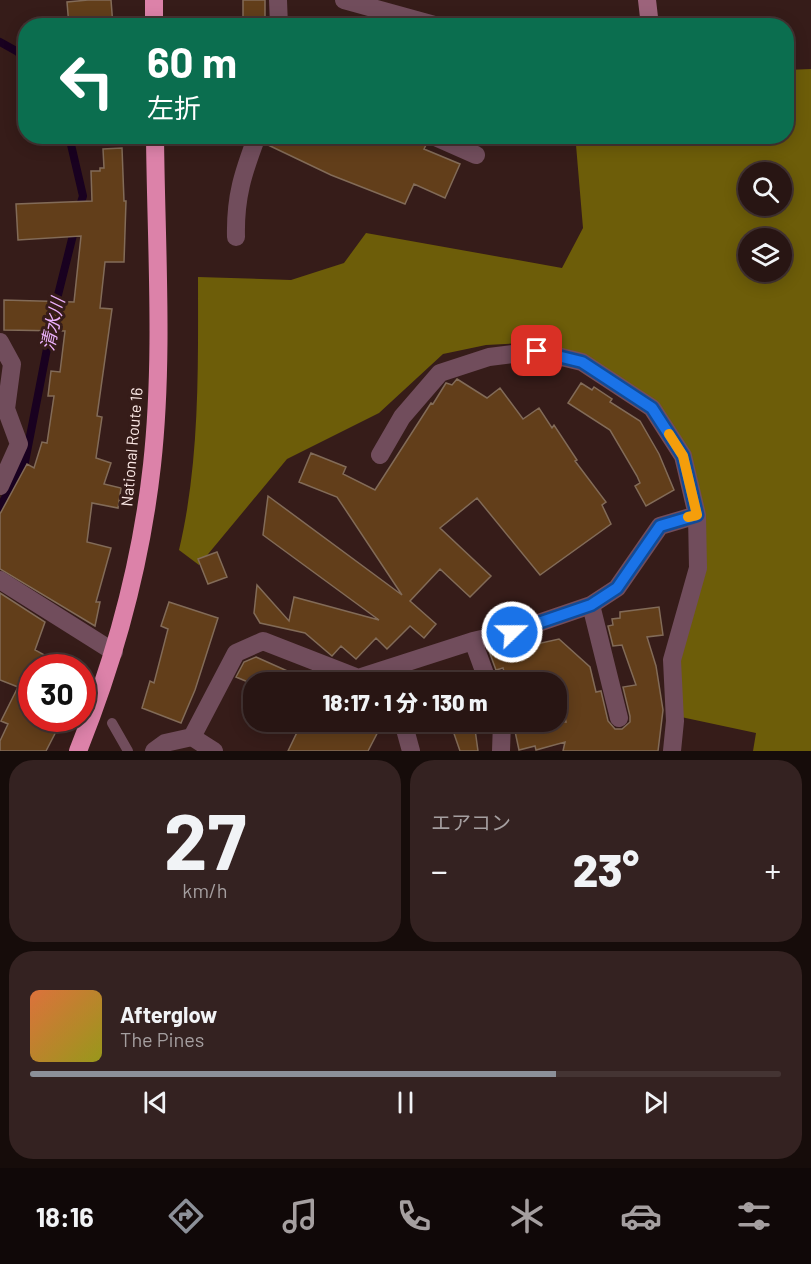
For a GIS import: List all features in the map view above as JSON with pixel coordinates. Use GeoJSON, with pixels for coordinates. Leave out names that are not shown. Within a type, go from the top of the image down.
{"type":"FeatureCollection","features":[{"type":"Feature","properties":{"kind":"highway"},"geometry":{"type":"LineString","coordinates":[[154,0],[154,18]]}},
{"type":"Feature","properties":{"kind":"highway","name":"National Route 16"},"geometry":{"type":"LineString","coordinates":[[78,751],[114,652],[138,560],[152,464],[158,365],[155,144]]}},
{"type":"Feature","properties":{"kind":"street"},"geometry":{"type":"LineString","coordinates":[[278,0],[279,18]]}},
{"type":"Feature","properties":{"kind":"street"},"geometry":{"type":"LineString","coordinates":[[344,0],[391,6],[419,18]]}},
{"type":"Feature","properties":{"kind":"street"},"geometry":{"type":"LineString","coordinates":[[647,0],[649,18]]}},
{"type":"Feature","properties":{"kind":"street"},"geometry":{"type":"LineString","coordinates":[[236,237],[235,209],[240,181],[253,144]]}},
{"type":"Feature","properties":{"kind":"street"},"geometry":{"type":"LineString","coordinates":[[451,144],[476,155]]}},
{"type":"Feature","properties":{"kind":"street"},"geometry":{"type":"LineString","coordinates":[[0,342],[12,364],[6,409],[19,444],[0,486]]}},
{"type":"Feature","properties":{"kind":"street"},"geometry":{"type":"LineString","coordinates":[[380,455],[402,417],[440,373],[489,357],[537,351],[582,362],[652,408],[683,456],[697,515],[698,568],[672,660],[675,721],[672,751]]}},
{"type":"Feature","properties":{"kind":"street"},"geometry":{"type":"LineString","coordinates":[[384,672],[473,641],[512,632],[591,605],[617,588],[660,526],[697,515]]}},
{"type":"Feature","properties":{"kind":"street"},"geometry":{"type":"LineString","coordinates":[[0,580],[114,652]]}},
{"type":"Feature","properties":{"kind":"street"},"geometry":{"type":"LineString","coordinates":[[591,605],[619,718]]}},
{"type":"Feature","properties":{"kind":"street"},"geometry":{"type":"LineString","coordinates":[[154,751],[165,743],[192,736],[236,653],[263,641],[341,672]]}},
{"type":"Feature","properties":{"kind":"street"},"geometry":{"type":"LineString","coordinates":[[473,641],[484,672]]}},
{"type":"Feature","properties":{"kind":"street"},"geometry":{"type":"LineString","coordinates":[[406,732],[411,751]]}},
{"type":"Feature","properties":{"kind":"street"},"geometry":{"type":"LineString","coordinates":[[501,751],[502,732]]}},
{"type":"Feature","properties":{"kind":"street"},"geometry":{"type":"LineString","coordinates":[[192,736],[214,751]]}},
{"type":"Feature","properties":{"kind":"lane"},"geometry":{"type":"LineString","coordinates":[[112,723],[128,751]]}},
{"type":"Feature","properties":{"kind":"shaded area"},"geometry":{"type":"Polygon","coordinates":[[[811,69],[811,751],[753,751],[756,733],[681,717],[678,661],[704,570],[687,452],[583,356],[539,342],[486,345],[443,354],[379,413],[287,459],[199,565],[179,550],[191,483],[194,449],[198,380],[198,277],[291,280],[344,263],[366,233],[562,268],[583,228],[575,144],[794,144],[794,70],[811,69]]]}},
{"type":"Feature","properties":{"kind":"building"},"geometry":{"type":"Polygon","coordinates":[[[111,0],[112,18],[68,18],[67,2],[111,0]]]}},
{"type":"Feature","properties":{"kind":"building"},"geometry":{"type":"Polygon","coordinates":[[[243,0],[265,0],[265,18],[243,18],[243,0]]]}},
{"type":"Feature","properties":{"kind":"building"},"geometry":{"type":"Polygon","coordinates":[[[266,144],[424,144],[426,145],[424,149],[460,164],[445,198],[414,184],[405,204],[331,175],[266,144]]]}},
{"type":"Feature","properties":{"kind":"building"},"geometry":{"type":"Polygon","coordinates":[[[122,148],[124,201],[126,201],[124,262],[105,262],[100,308],[112,309],[97,416],[102,417],[96,458],[111,463],[104,484],[121,488],[118,508],[92,503],[87,542],[111,548],[96,602],[100,602],[95,626],[0,569],[0,514],[27,464],[34,468],[42,442],[47,443],[54,396],[48,396],[51,371],[60,372],[65,331],[4,330],[4,300],[74,302],[81,236],[18,240],[16,204],[92,201],[91,171],[100,171],[100,168],[104,168],[103,149],[122,148]]]}},
{"type":"Feature","properties":{"kind":"building"},"geometry":{"type":"Polygon","coordinates":[[[457,379],[487,398],[500,388],[523,419],[539,408],[552,428],[554,425],[577,460],[575,461],[606,502],[602,505],[611,524],[540,575],[477,498],[440,528],[491,576],[470,597],[440,569],[410,601],[436,624],[424,638],[410,626],[387,649],[376,638],[356,659],[341,646],[332,656],[305,633],[260,623],[254,613],[257,585],[289,621],[294,597],[379,620],[263,535],[268,496],[402,595],[337,497],[299,482],[311,453],[346,467],[343,474],[375,490],[431,403],[433,404],[446,383],[452,385],[457,379]]]}},
{"type":"Feature","properties":{"kind":"building"},"geometry":{"type":"Polygon","coordinates":[[[581,383],[592,390],[594,387],[612,399],[610,402],[640,421],[659,454],[674,490],[646,506],[635,486],[640,483],[637,476],[610,430],[568,403],[581,383]]]}},
{"type":"Feature","properties":{"kind":"building"},"geometry":{"type":"Polygon","coordinates":[[[217,552],[227,577],[208,584],[198,559],[217,552]]]}},
{"type":"Feature","properties":{"kind":"building"},"geometry":{"type":"Polygon","coordinates":[[[0,593],[45,622],[35,650],[42,654],[18,654],[18,687],[0,680],[0,593]]]}},
{"type":"Feature","properties":{"kind":"building"},"geometry":{"type":"Polygon","coordinates":[[[169,602],[218,618],[195,690],[181,723],[142,708],[150,681],[154,683],[168,629],[161,626],[169,602]]]}},
{"type":"Feature","properties":{"kind":"building"},"geometry":{"type":"Polygon","coordinates":[[[659,607],[663,635],[647,637],[656,666],[663,710],[658,751],[563,751],[565,742],[536,750],[535,746],[519,750],[515,732],[567,732],[567,672],[504,672],[503,668],[496,670],[489,651],[517,642],[518,645],[526,642],[528,646],[559,639],[590,667],[596,692],[601,691],[608,721],[615,729],[622,729],[630,722],[623,687],[636,685],[622,645],[613,646],[608,626],[613,625],[612,619],[620,618],[620,612],[659,607]]]}},
{"type":"Feature","properties":{"kind":"building"},"geometry":{"type":"Polygon","coordinates":[[[256,657],[290,672],[243,672],[243,680],[236,677],[244,662],[256,657]]]}},
{"type":"Feature","properties":{"kind":"building"},"geometry":{"type":"Polygon","coordinates":[[[18,687],[18,732],[56,732],[46,751],[0,751],[0,741],[8,724],[1,721],[18,687]]]}},
{"type":"Feature","properties":{"kind":"building"},"geometry":{"type":"Polygon","coordinates":[[[297,732],[378,732],[368,751],[288,751],[297,732]]]}},
{"type":"Feature","properties":{"kind":"building"},"geometry":{"type":"Polygon","coordinates":[[[453,732],[475,732],[478,751],[460,751],[453,732]]]}},
{"type":"Feature","properties":{"kind":"waterway","name":"清水川"},"geometry":{"type":"LineString","coordinates":[[0,42],[18,52]]}},
{"type":"Feature","properties":{"kind":"waterway","name":"清水川"},"geometry":{"type":"LineString","coordinates":[[71,144],[83,196],[79,209]]}},
{"type":"Feature","properties":{"kind":"waterway","name":"清水川"},"geometry":{"type":"LineString","coordinates":[[54,311],[75,227]]}},
{"type":"Feature","properties":{"kind":"waterway","name":"清水川"},"geometry":{"type":"LineString","coordinates":[[0,507],[25,462],[52,323]]}},
{"type":"Feature","properties":{"kind":"slow traffic"},"geometry":{"type":"LineString","coordinates":[[669,434],[683,456],[697,515],[688,517]]}},
{"type":"Feature","properties":{"kind":"route"},"geometry":{"type":"LineString","coordinates":[[512,632],[541,620],[560,617],[591,605],[617,588],[660,526],[697,515],[683,456],[652,408],[582,362],[537,351]]}}]}
